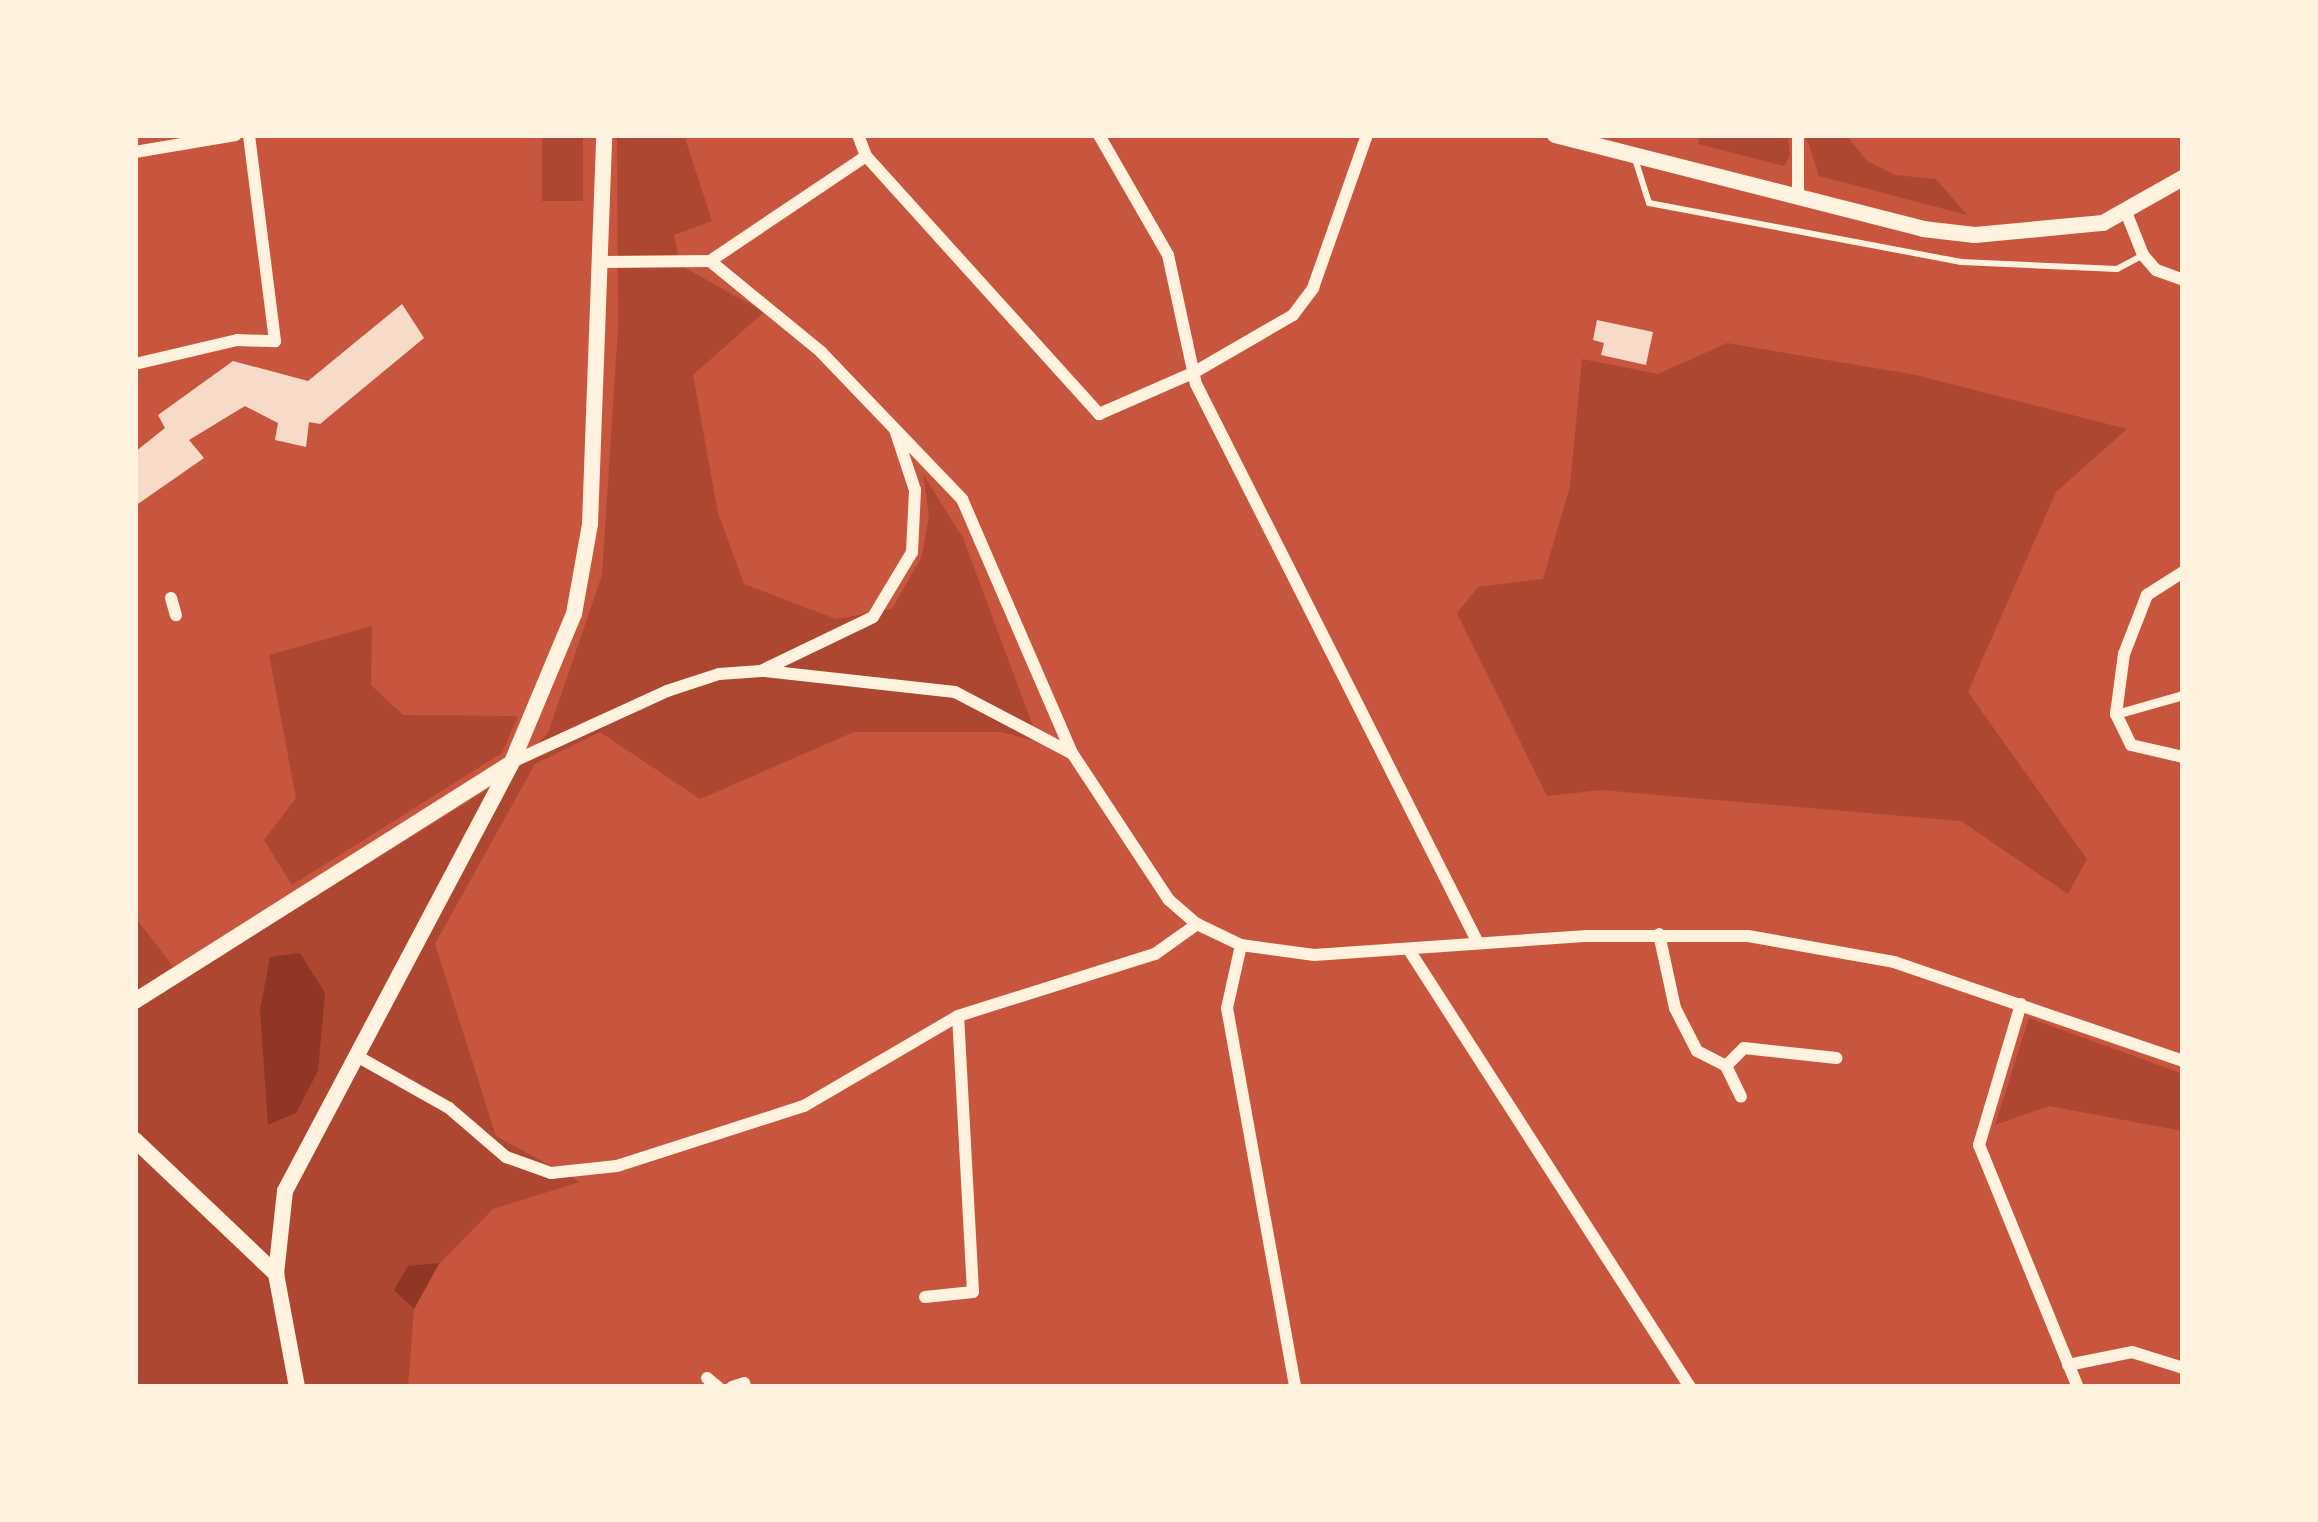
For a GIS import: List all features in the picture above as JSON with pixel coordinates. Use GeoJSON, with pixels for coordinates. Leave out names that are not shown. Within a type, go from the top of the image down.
{"type":"FeatureCollection","features":[{"type":"Feature","properties":{"kind":"main road"},"geometry":{"type":"LineString","coordinates":[[297,1387],[276,1274],[285,1191],[512,762],[574,614],[587,541],[604,135]]}},
{"type":"Feature","properties":{"kind":"main road"},"geometry":{"type":"LineString","coordinates":[[1555,135],[1798,192],[1923,229],[1975,235],[2075,228],[2126,212],[2183,178]]}},
{"type":"Feature","properties":{"kind":"main road"},"geometry":{"type":"LineString","coordinates":[[135,1001],[512,762]]}},
{"type":"Feature","properties":{"kind":"main road"},"geometry":{"type":"LineString","coordinates":[[135,1140],[276,1274]]}},
{"type":"Feature","properties":{"kind":"street"},"geometry":{"type":"LineString","coordinates":[[135,152],[236,135]]}},
{"type":"Feature","properties":{"kind":"street"},"geometry":{"type":"LineString","coordinates":[[135,364],[237,340],[274,341],[249,135]]}},
{"type":"Feature","properties":{"kind":"street"},"geometry":{"type":"LineString","coordinates":[[858,135],[866,156],[1099,414],[1193,373],[1303,305],[1366,135]]}},
{"type":"Feature","properties":{"kind":"street"},"geometry":{"type":"LineString","coordinates":[[1099,135],[1168,255],[1193,373],[1478,943]]}},
{"type":"Feature","properties":{"kind":"street"},"geometry":{"type":"LineString","coordinates":[[1798,135],[1798,192]]}},
{"type":"Feature","properties":{"kind":"street"},"geometry":{"type":"LineString","coordinates":[[602,262],[710,261],[866,156]]}},
{"type":"Feature","properties":{"kind":"street"},"geometry":{"type":"LineString","coordinates":[[2126,212],[2143,255],[2156,270],[2183,280]]}},
{"type":"Feature","properties":{"kind":"street"},"geometry":{"type":"LineString","coordinates":[[710,261],[767,302],[962,499],[1072,753],[1169,901],[1197,924],[1241,945],[1314,955],[1659,934],[1748,936],[1894,962],[2183,1061]]}},
{"type":"Feature","properties":{"kind":"street"},"geometry":{"type":"LineString","coordinates":[[761,671],[873,617],[893,591],[912,552],[915,490],[894,427]]}},
{"type":"Feature","properties":{"kind":"street"},"geometry":{"type":"LineString","coordinates":[[2183,572],[2146,595],[2124,654],[2116,714],[2132,745],[2183,757]]}},
{"type":"Feature","properties":{"kind":"street"},"geometry":{"type":"LineString","coordinates":[[171,598],[176,615]]}},
{"type":"Feature","properties":{"kind":"street"},"geometry":{"type":"LineString","coordinates":[[512,762],[668,691],[719,674],[761,671],[955,692],[1072,753]]}},
{"type":"Feature","properties":{"kind":"street"},"geometry":{"type":"LineString","coordinates":[[2116,714],[2183,695]]}},
{"type":"Feature","properties":{"kind":"street"},"geometry":{"type":"LineString","coordinates":[[355,1054],[449,1108],[506,1157],[551,1173],[661,1156],[804,1106],[958,1016],[1155,954],[1197,924]]}},
{"type":"Feature","properties":{"kind":"street"},"geometry":{"type":"LineString","coordinates":[[1659,934],[1675,1008],[1696,1051],[1726,1066],[1742,1097]]}},
{"type":"Feature","properties":{"kind":"street"},"geometry":{"type":"LineString","coordinates":[[1241,945],[1227,1008],[1295,1387]]}},
{"type":"Feature","properties":{"kind":"street"},"geometry":{"type":"LineString","coordinates":[[1409,950],[1690,1387]]}},
{"type":"Feature","properties":{"kind":"street"},"geometry":{"type":"LineString","coordinates":[[2020,1004],[1979,1145],[2078,1387]]}},
{"type":"Feature","properties":{"kind":"street"},"geometry":{"type":"LineString","coordinates":[[925,1297],[974,1292],[958,1016]]}},
{"type":"Feature","properties":{"kind":"street"},"geometry":{"type":"LineString","coordinates":[[1726,1066],[1744,1048],[1837,1058]]}},
{"type":"Feature","properties":{"kind":"street"},"geometry":{"type":"LineString","coordinates":[[2068,1365],[2132,1352],[2183,1368]]}},
{"type":"Feature","properties":{"kind":"lane"},"geometry":{"type":"LineString","coordinates":[[1633,153],[1649,202],[1960,262],[2117,269],[2143,255]]}},
{"type":"Feature","properties":{"kind":"shaded area"},"geometry":{"type":"Polygon","coordinates":[[[542,135],[583,135],[583,201],[542,201],[542,135]]]}},
{"type":"Feature","properties":{"kind":"shaded area"},"geometry":{"type":"Polygon","coordinates":[[[617,135],[684,135],[712,221],[674,235],[680,265],[764,312],[693,375],[718,513],[744,584],[836,619],[892,609],[922,556],[929,515],[923,474],[963,538],[1039,742],[1000,732],[854,732],[700,799],[600,732],[535,764],[435,944],[496,1136],[580,1182],[493,1209],[440,1263],[414,1309],[408,1387],[135,1387],[135,917],[183,979],[508,777],[548,733],[602,575],[618,328],[617,135]]]}},
{"type":"Feature","properties":{"kind":"shaded area"},"geometry":{"type":"Polygon","coordinates":[[[1700,135],[1788,135],[1790,156],[1784,166],[1698,144],[1700,135]]]}},
{"type":"Feature","properties":{"kind":"shaded area"},"geometry":{"type":"Polygon","coordinates":[[[1806,135],[1846,135],[1867,161],[1895,175],[1936,179],[1967,215],[1819,176],[1806,135]]]}},
{"type":"Feature","properties":{"kind":"shaded area"},"geometry":{"type":"Polygon","coordinates":[[[1727,343],[1916,375],[2127,429],[2056,492],[1968,692],[2087,859],[2068,894],[1961,821],[1601,790],[1547,796],[1457,613],[1478,587],[1543,579],[1570,486],[1582,359],[1658,374],[1727,343]]]}},
{"type":"Feature","properties":{"kind":"shaded area"},"geometry":{"type":"Polygon","coordinates":[[[372,626],[371,685],[403,715],[518,716],[502,753],[292,885],[264,840],[296,798],[269,655],[372,626]]]}},
{"type":"Feature","properties":{"kind":"shaded area"},"geometry":{"type":"Polygon","coordinates":[[[300,953],[325,993],[318,1071],[296,1113],[268,1125],[260,1010],[270,957],[300,953]]]}},
{"type":"Feature","properties":{"kind":"shaded area"},"geometry":{"type":"Polygon","coordinates":[[[2029,1018],[2183,1074],[2183,1131],[2049,1106],[1995,1125],[2029,1018]]]}},
{"type":"Feature","properties":{"kind":"shaded area"},"geometry":{"type":"Polygon","coordinates":[[[439,1263],[414,1309],[394,1290],[408,1266],[439,1263]]]}},
{"type":"Feature","properties":{"kind":"building"},"geometry":{"type":"Polygon","coordinates":[[[402,304],[424,338],[320,424],[309,422],[306,447],[275,440],[278,423],[245,406],[189,440],[204,458],[135,506],[135,452],[165,428],[158,415],[233,361],[308,381],[402,304]]]}},
{"type":"Feature","properties":{"kind":"building"},"geometry":{"type":"Polygon","coordinates":[[[1597,320],[1653,332],[1646,365],[1601,355],[1604,343],[1593,340],[1597,320]]]}}]}
